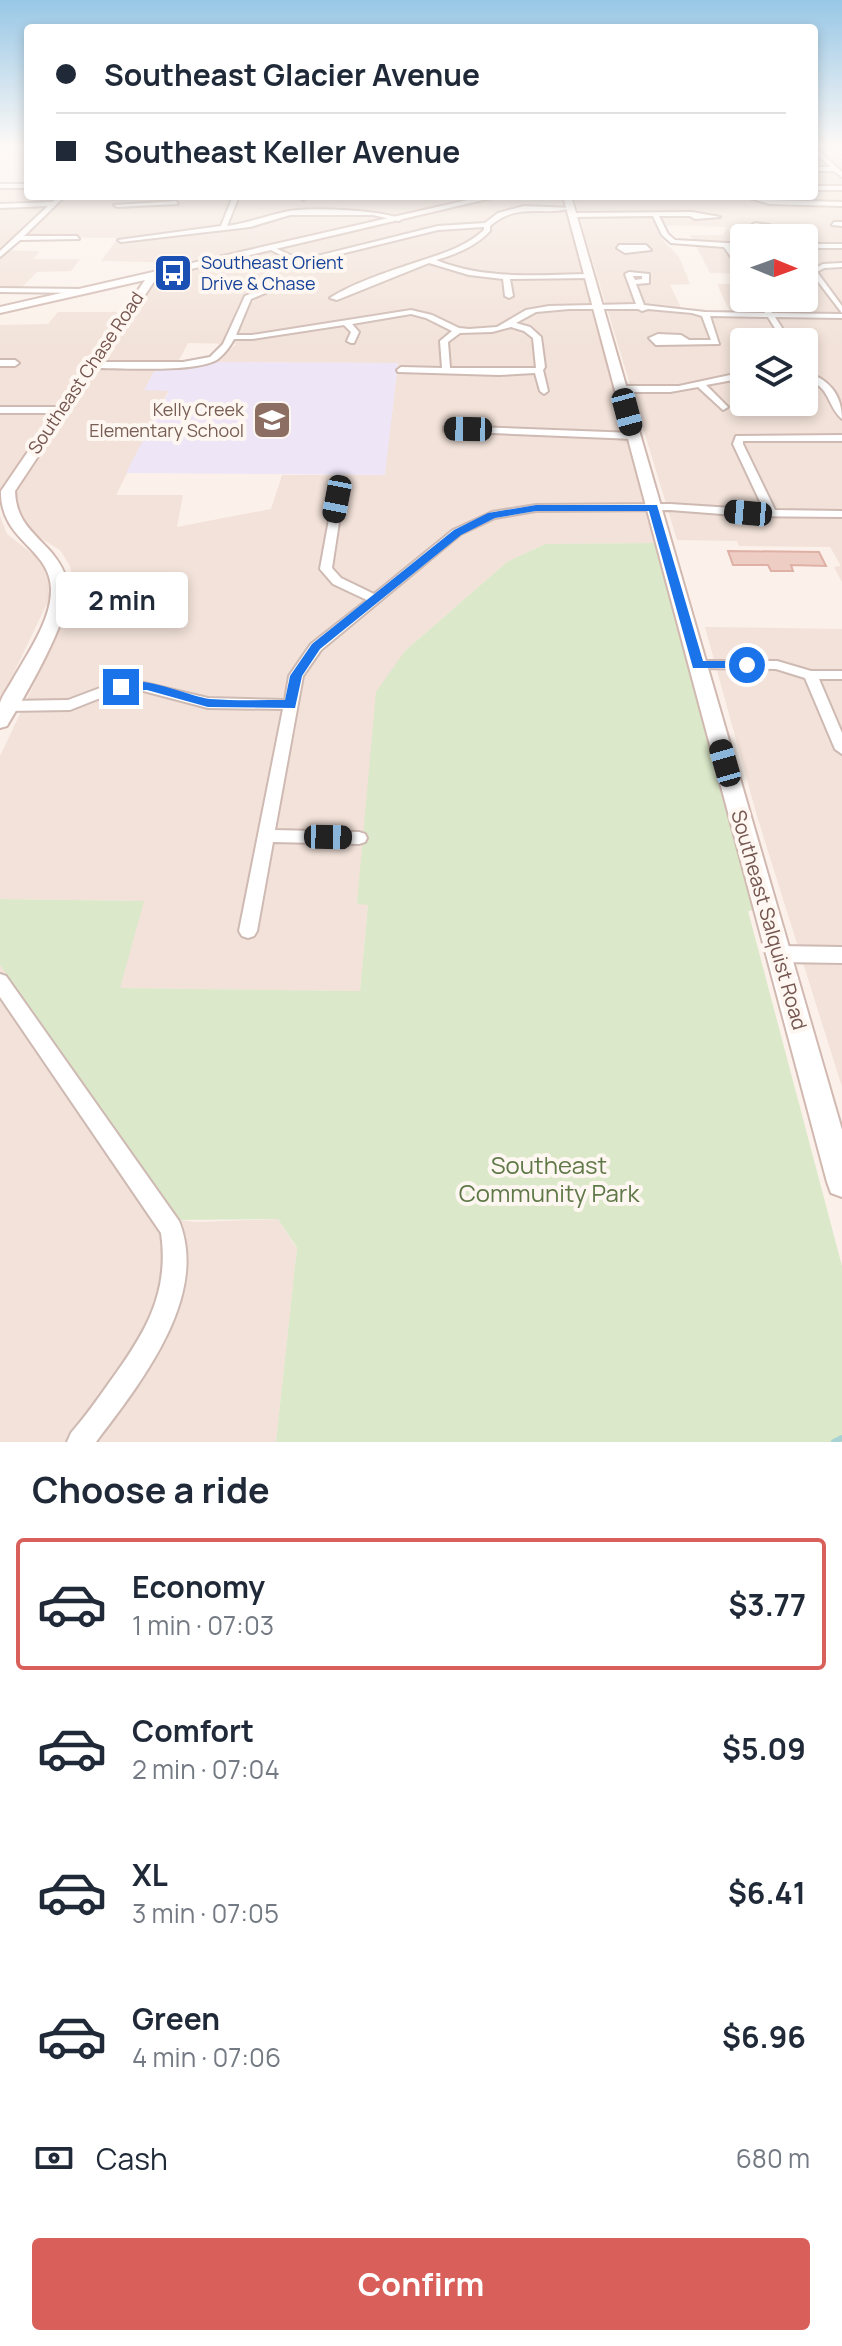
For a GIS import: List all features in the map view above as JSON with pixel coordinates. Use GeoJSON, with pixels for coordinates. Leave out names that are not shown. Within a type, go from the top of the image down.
{"type":"FeatureCollection","features":[{"type":"Feature","properties":{"kind":"street"},"geometry":{"type":"LineString","coordinates":[[0,255],[44,213]]}},
{"type":"Feature","properties":{"kind":"street"},"geometry":{"type":"LineString","coordinates":[[224,226],[229,213]]}},
{"type":"Feature","properties":{"kind":"street"},"geometry":{"type":"LineString","coordinates":[[121,240],[160,241],[224,226],[255,224],[278,215],[293,213]]}},
{"type":"Feature","properties":{"kind":"street"},"geometry":{"type":"LineString","coordinates":[[374,213],[399,219]]}},
{"type":"Feature","properties":{"kind":"street"},"geometry":{"type":"LineString","coordinates":[[0,310],[423,213]]}},
{"type":"Feature","properties":{"kind":"street"},"geometry":{"type":"LineString","coordinates":[[92,365],[200,363],[218,355],[231,337],[248,298],[265,290],[274,271],[438,228],[487,225],[503,213]]}},
{"type":"Feature","properties":{"kind":"street","name":"Southeast Salquist Road"},"geometry":{"type":"LineString","coordinates":[[570,213],[841,1174]]}},
{"type":"Feature","properties":{"kind":"street"},"geometry":{"type":"LineString","coordinates":[[598,213],[692,214]]}},
{"type":"Feature","properties":{"kind":"street"},"geometry":{"type":"LineString","coordinates":[[656,216],[668,239],[679,243],[730,245]]}},
{"type":"Feature","properties":{"kind":"street"},"geometry":{"type":"LineString","coordinates":[[334,298],[431,261],[481,236],[487,231],[487,225]]}},
{"type":"Feature","properties":{"kind":"street"},"geometry":{"type":"LineString","coordinates":[[18,238],[77,238]]}},
{"type":"Feature","properties":{"kind":"street"},"geometry":{"type":"LineString","coordinates":[[668,247],[679,243]]}},
{"type":"Feature","properties":{"kind":"street"},"geometry":{"type":"LineString","coordinates":[[726,245],[730,251]]}},
{"type":"Feature","properties":{"kind":"street"},"geometry":{"type":"LineString","coordinates":[[838,246],[842,253]]}},
{"type":"Feature","properties":{"kind":"street"},"geometry":{"type":"LineString","coordinates":[[646,247],[657,247]]}},
{"type":"Feature","properties":{"kind":"street"},"geometry":{"type":"LineString","coordinates":[[271,248],[299,262]]}},
{"type":"Feature","properties":{"kind":"street"},"geometry":{"type":"LineString","coordinates":[[431,261],[463,272],[506,276],[589,276]]}},
{"type":"Feature","properties":{"kind":"street"},"geometry":{"type":"LineString","coordinates":[[842,265],[823,266],[813,271],[842,313]]}},
{"type":"Feature","properties":{"kind":"street","name":"Southeast Chase Road"},"geometry":{"type":"LineString","coordinates":[[4,714],[55,612],[60,592],[53,564],[9,522],[3,500],[153,275]]}},
{"type":"Feature","properties":{"kind":"street"},"geometry":{"type":"LineString","coordinates":[[506,276],[509,296]]}},
{"type":"Feature","properties":{"kind":"street"},"geometry":{"type":"LineString","coordinates":[[632,282],[642,309]]}},
{"type":"Feature","properties":{"kind":"street"},"geometry":{"type":"LineString","coordinates":[[0,290],[83,291]]}},
{"type":"Feature","properties":{"kind":"street"},"geometry":{"type":"LineString","coordinates":[[39,290],[54,298]]}},
{"type":"Feature","properties":{"kind":"street"},"geometry":{"type":"LineString","coordinates":[[513,325],[522,315],[535,310],[684,309],[705,314],[770,315],[842,313]]}},
{"type":"Feature","properties":{"kind":"street"},"geometry":{"type":"LineString","coordinates":[[231,337],[252,337],[411,312],[432,315],[458,331]]}},
{"type":"Feature","properties":{"kind":"street"},"geometry":{"type":"LineString","coordinates":[[768,312],[778,328]]}},
{"type":"Feature","properties":{"kind":"street"},"geometry":{"type":"LineString","coordinates":[[684,343],[716,342],[705,314]]}},
{"type":"Feature","properties":{"kind":"street"},"geometry":{"type":"LineString","coordinates":[[347,323],[355,332],[351,341]]}},
{"type":"Feature","properties":{"kind":"street"},"geometry":{"type":"LineString","coordinates":[[446,371],[444,341],[458,331],[499,329],[513,325],[527,329],[537,337],[544,391]]}},
{"type":"Feature","properties":{"kind":"street"},"geometry":{"type":"LineString","coordinates":[[0,363],[15,363]]}},
{"type":"Feature","properties":{"kind":"street"},"geometry":{"type":"LineString","coordinates":[[401,370],[539,370]]}},
{"type":"Feature","properties":{"kind":"street"},"geometry":{"type":"LineString","coordinates":[[621,389],[676,389],[730,376]]}},
{"type":"Feature","properties":{"kind":"street"},"geometry":{"type":"LineString","coordinates":[[818,379],[837,395],[842,416]]}},
{"type":"Feature","properties":{"kind":"street"},"geometry":{"type":"LineString","coordinates":[[701,385],[718,404]]}},
{"type":"Feature","properties":{"kind":"street"},"geometry":{"type":"LineString","coordinates":[[0,410],[61,410]]}},
{"type":"Feature","properties":{"kind":"street"},"geometry":{"type":"LineString","coordinates":[[447,429],[634,436]]}},
{"type":"Feature","properties":{"kind":"street"},"geometry":{"type":"LineString","coordinates":[[771,513],[738,444],[739,438],[842,438]]}},
{"type":"Feature","properties":{"kind":"street"},"geometry":{"type":"LineString","coordinates":[[340,483],[326,569],[337,581],[375,599]]}},
{"type":"Feature","properties":{"kind":"street"},"geometry":{"type":"LineString","coordinates":[[248,931],[296,676],[309,656],[457,532],[492,515],[536,508],[842,514]]}},
{"type":"Feature","properties":{"kind":"street"},"geometry":{"type":"LineString","coordinates":[[698,665],[777,665],[810,675],[842,675]]}},
{"type":"Feature","properties":{"kind":"street"},"geometry":{"type":"LineString","coordinates":[[810,675],[842,749]]}},
{"type":"Feature","properties":{"kind":"street"},"geometry":{"type":"LineString","coordinates":[[4,714],[70,705],[105,691],[136,685],[208,703],[290,705]]}},
{"type":"Feature","properties":{"kind":"street"},"geometry":{"type":"LineString","coordinates":[[266,836],[359,838]]}},
{"type":"Feature","properties":{"kind":"street"},"geometry":{"type":"LineString","coordinates":[[779,954],[842,955]]}},
{"type":"Feature","properties":{"kind":"street"},"geometry":{"type":"LineString","coordinates":[[0,982],[171,1229],[177,1251],[175,1282],[160,1328],[80,1442]]}},
{"type":"Feature","properties":{"kind":"shaded area"},"geometry":{"type":"Polygon","coordinates":[[[0,213],[39,213],[0,250],[0,213]]]}},
{"type":"Feature","properties":{"kind":"shaded area"},"geometry":{"type":"Polygon","coordinates":[[[48,213],[413,213],[196,263],[101,261],[118,238],[23,237],[48,213]]]}},
{"type":"Feature","properties":{"kind":"shaded area"},"geometry":{"type":"Polygon","coordinates":[[[432,213],[568,213],[655,543],[545,544],[507,562],[405,651],[357,904],[368,904],[360,991],[119,988],[143,901],[0,899],[0,756],[70,608],[73,582],[70,566],[60,550],[27,530],[15,506],[16,487],[97,369],[155,370],[145,389],[169,390],[116,495],[183,495],[177,527],[271,509],[282,475],[384,475],[398,363],[217,362],[236,344],[188,343],[178,362],[107,361],[103,358],[159,276],[432,213]]]}},
{"type":"Feature","properties":{"kind":"shaded area"},"geometry":{"type":"Polygon","coordinates":[[[578,213],[842,213],[842,582],[834,567],[841,566],[830,547],[739,546],[737,541],[677,540],[578,213]]]}},
{"type":"Feature","properties":{"kind":"shaded area"},"geometry":{"type":"Polygon","coordinates":[[[0,250],[40,251],[33,259],[80,259],[71,271],[37,272],[21,288],[0,289],[0,250]]]}},
{"type":"Feature","properties":{"kind":"shaded area"},"geometry":{"type":"Polygon","coordinates":[[[717,284],[730,284],[730,312],[717,284]]]}},
{"type":"Feature","properties":{"kind":"shaded area"},"geometry":{"type":"Polygon","coordinates":[[[58,312],[124,312],[0,489],[0,325],[48,324],[58,312]]]}},
{"type":"Feature","properties":{"kind":"shaded area","name":"Kelly Creek Elementary School"},"geometry":{"type":"Polygon","coordinates":[[[217,362],[398,363],[385,475],[126,473],[169,391],[144,390],[155,370],[193,368],[217,362]]]}},
{"type":"Feature","properties":{"kind":"shaded area"},"geometry":{"type":"Polygon","coordinates":[[[0,516],[7,534],[39,559],[48,578],[49,599],[0,702],[0,516]]]}},
{"type":"Feature","properties":{"kind":"shaded area"},"geometry":{"type":"Polygon","coordinates":[[[705,627],[842,629],[842,1087],[757,816],[705,627]]]}},
{"type":"Feature","properties":{"kind":"shaded area"},"geometry":{"type":"Polygon","coordinates":[[[0,965],[178,1220],[278,1219],[297,1249],[276,1442],[0,1442],[0,965]]]}},
{"type":"Feature","properties":{"kind":"green space","name":"Southeast Community Park"},"geometry":{"type":"Polygon","coordinates":[[[655,543],[755,910],[748,911],[842,1266],[842,1442],[276,1442],[297,1248],[278,1219],[178,1220],[0,965],[0,899],[144,901],[120,988],[360,991],[368,905],[357,904],[376,692],[405,651],[507,562],[545,544],[655,543]]]}},
{"type":"Feature","properties":{"kind":"building"},"geometry":{"type":"Polygon","coordinates":[[[728,551],[819,552],[826,566],[791,565],[793,571],[771,571],[768,565],[733,565],[728,551]]]}},
{"type":"Feature","properties":{"kind":"waterway"},"geometry":{"type":"LineString","coordinates":[[834,1442],[842,1438]]}},
{"type":"Feature","properties":{"kind":"place","name":"Southeast Orient Drive & Chase"},"geometry":{"type":"Point","coordinates":[173,273]}},
{"type":"Feature","properties":{"kind":"place","name":"Kelly Creek Elementary School"},"geometry":{"type":"Point","coordinates":[272,420]}},
{"type":"Feature","properties":{"kind":"route"},"geometry":{"type":"LineString","coordinates":[[121,687],[147,686],[208,703],[290,705],[296,676],[316,647],[457,532],[492,515],[536,508],[654,508],[698,665],[747,665]]}}]}
